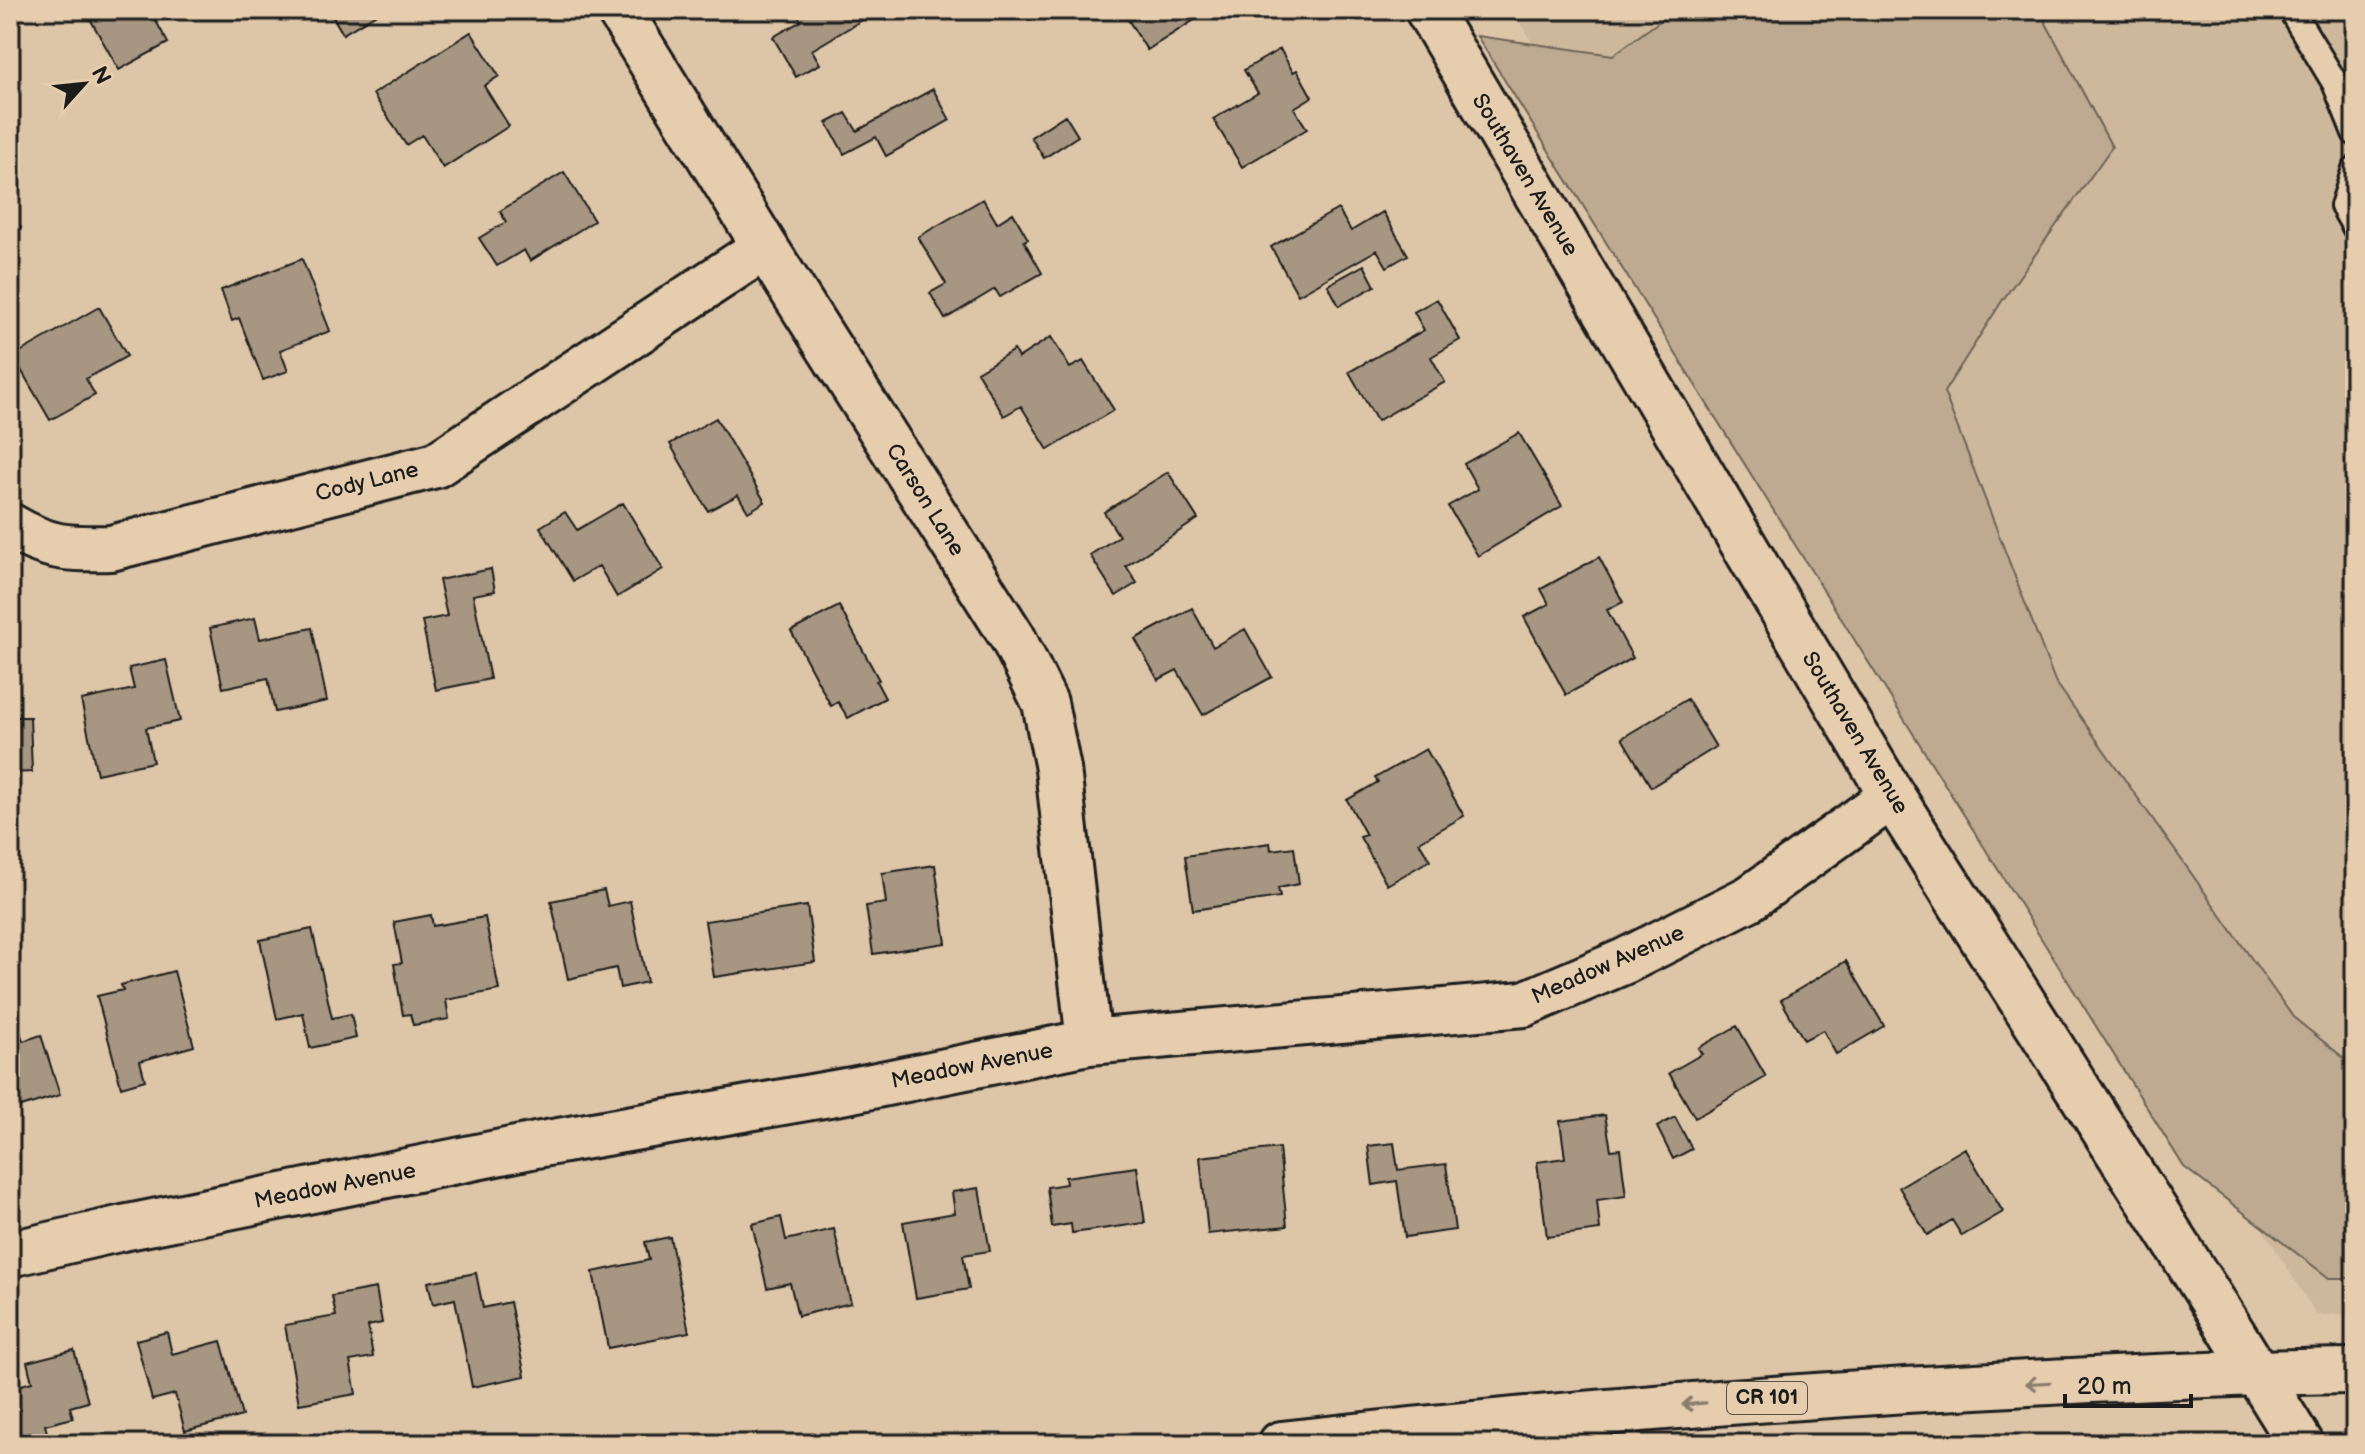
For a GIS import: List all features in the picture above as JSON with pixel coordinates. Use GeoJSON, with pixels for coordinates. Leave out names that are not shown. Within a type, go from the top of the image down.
{"type":"FeatureCollection","features":[{"type":"Feature","properties":{"kind":"street","name":"Carson Lane"},"geometry":{"type":"LineString","coordinates":[[619,10],[1013,638],[1045,703],[1058,769],[1089,1042]]}},
{"type":"Feature","properties":{"kind":"street","name":"Southaven Avenue"},"geometry":{"type":"LineString","coordinates":[[1428,10],[1892,796],[2301,1444]]}},
{"type":"Feature","properties":{"kind":"street","name":"Cody Lane"},"geometry":{"type":"LineString","coordinates":[[10,526],[26,536],[63,549],[111,548],[436,465],[765,247]]}},
{"type":"Feature","properties":{"kind":"street","name":"Meadow Avenue"},"geometry":{"type":"LineString","coordinates":[[10,1254],[123,1228],[536,1145],[852,1090],[1089,1042],[1524,1004],[1625,961],[1750,898],[1892,796]]}},
{"type":"Feature","properties":{"kind":"street","name":"CR 101"},"geometry":{"type":"LineString","coordinates":[[1281,1444],[1527,1418],[1770,1398],[2255,1372],[2355,1371]]}},
{"type":"Feature","properties":{"kind":"lane"},"geometry":{"type":"LineString","coordinates":[[2291,10],[2335,83],[2355,133]]}},
{"type":"Feature","properties":{"kind":"lane"},"geometry":{"type":"LineString","coordinates":[[2355,169],[2343,206],[2355,227]]}},
{"type":"Feature","properties":{"kind":"shaded area"},"geometry":{"type":"Polygon","coordinates":[[[1512,10],[2355,10],[2355,1314],[2316,1315],[1512,10]]]}},
{"type":"Feature","properties":{"kind":"shaded area"},"geometry":{"type":"Polygon","coordinates":[[[1675,10],[2039,10],[2112,147],[2002,301],[1944,392],[2055,681],[2293,1017],[2355,1067],[2355,1278],[2329,1278],[2184,1167],[1477,36],[1613,55],[1675,10]]]}},
{"type":"Feature","properties":{"kind":"building"},"geometry":{"type":"Polygon","coordinates":[[[85,10],[150,10],[168,43],[119,70],[85,10]]]}},
{"type":"Feature","properties":{"kind":"building"},"geometry":{"type":"Polygon","coordinates":[[[329,10],[383,10],[343,34],[329,10]]]}},
{"type":"Feature","properties":{"kind":"building"},"geometry":{"type":"Polygon","coordinates":[[[795,10],[879,10],[812,50],[820,64],[796,77],[773,37],[801,21],[795,10]]]}},
{"type":"Feature","properties":{"kind":"building"},"geometry":{"type":"Polygon","coordinates":[[[1122,10],[1210,10],[1147,50],[1122,10]]]}},
{"type":"Feature","properties":{"kind":"building"},"geometry":{"type":"Polygon","coordinates":[[[471,32],[499,76],[484,86],[509,126],[443,168],[422,135],[406,145],[373,94],[471,32]]]}},
{"type":"Feature","properties":{"kind":"building"},"geometry":{"type":"Polygon","coordinates":[[[1280,49],[1293,72],[1297,70],[1312,97],[1294,108],[1307,129],[1242,167],[1213,119],[1258,93],[1244,70],[1280,49]]]}},
{"type":"Feature","properties":{"kind":"building"},"geometry":{"type":"Polygon","coordinates":[[[933,89],[950,120],[886,156],[876,137],[844,154],[827,123],[846,113],[857,131],[933,89]]]}},
{"type":"Feature","properties":{"kind":"building"},"geometry":{"type":"Polygon","coordinates":[[[1065,115],[1078,136],[1044,158],[1031,137],[1065,115]]]}},
{"type":"Feature","properties":{"kind":"building"},"geometry":{"type":"Polygon","coordinates":[[[564,172],[594,221],[530,261],[524,250],[497,266],[479,238],[506,222],[500,211],[564,172]]]}},
{"type":"Feature","properties":{"kind":"building"},"geometry":{"type":"Polygon","coordinates":[[[983,199],[997,223],[1013,213],[1042,273],[1000,297],[995,289],[945,319],[930,293],[946,284],[918,237],[983,199]]]}},
{"type":"Feature","properties":{"kind":"building"},"geometry":{"type":"Polygon","coordinates":[[[1338,209],[1351,231],[1383,212],[1408,255],[1387,267],[1377,250],[1298,295],[1271,247],[1338,209]]]}},
{"type":"Feature","properties":{"kind":"building"},"geometry":{"type":"Polygon","coordinates":[[[10,211],[21,228],[10,235],[10,211]]]}},
{"type":"Feature","properties":{"kind":"building"},"geometry":{"type":"Polygon","coordinates":[[[10,252],[21,271],[10,277],[10,252]]]}},
{"type":"Feature","properties":{"kind":"building"},"geometry":{"type":"Polygon","coordinates":[[[302,259],[330,331],[280,350],[288,371],[263,380],[239,318],[232,321],[221,290],[302,259]]]}},
{"type":"Feature","properties":{"kind":"building"},"geometry":{"type":"Polygon","coordinates":[[[1364,265],[1375,286],[1339,306],[1328,285],[1364,265]]]}},
{"type":"Feature","properties":{"kind":"building"},"geometry":{"type":"Polygon","coordinates":[[[1437,299],[1460,340],[1431,357],[1445,382],[1377,421],[1349,372],[1424,330],[1414,312],[1437,299]]]}},
{"type":"Feature","properties":{"kind":"building"},"geometry":{"type":"Polygon","coordinates":[[[99,307],[127,356],[86,379],[95,395],[50,420],[13,356],[99,307]]]}},
{"type":"Feature","properties":{"kind":"building"},"geometry":{"type":"Polygon","coordinates":[[[1051,337],[1070,368],[1083,361],[1114,410],[1048,450],[1021,406],[1004,416],[977,372],[1014,350],[1018,358],[1051,337]]]}},
{"type":"Feature","properties":{"kind":"building"},"geometry":{"type":"Polygon","coordinates":[[[716,418],[765,502],[748,512],[738,495],[708,511],[670,444],[716,418]]]}},
{"type":"Feature","properties":{"kind":"building"},"geometry":{"type":"Polygon","coordinates":[[[1519,433],[1562,506],[1478,556],[1448,506],[1478,489],[1464,464],[1519,433]]]}},
{"type":"Feature","properties":{"kind":"building"},"geometry":{"type":"Polygon","coordinates":[[[1168,472],[1198,519],[1126,566],[1137,583],[1116,596],[1090,555],[1119,536],[1104,512],[1168,472]]]}},
{"type":"Feature","properties":{"kind":"building"},"geometry":{"type":"Polygon","coordinates":[[[623,503],[663,569],[617,597],[599,566],[573,581],[540,527],[565,512],[577,530],[623,503]]]}},
{"type":"Feature","properties":{"kind":"building"},"geometry":{"type":"Polygon","coordinates":[[[1599,557],[1623,602],[1607,610],[1633,658],[1566,695],[1524,617],[1549,604],[1541,589],[1599,557]]]}},
{"type":"Feature","properties":{"kind":"building"},"geometry":{"type":"Polygon","coordinates":[[[491,569],[495,591],[473,595],[490,679],[436,690],[422,621],[447,616],[439,580],[491,569]]]}},
{"type":"Feature","properties":{"kind":"building"},"geometry":{"type":"Polygon","coordinates":[[[839,606],[879,680],[876,681],[885,698],[848,718],[838,702],[831,706],[791,631],[839,606]]]}},
{"type":"Feature","properties":{"kind":"building"},"geometry":{"type":"Polygon","coordinates":[[[1192,608],[1213,647],[1245,629],[1272,677],[1203,715],[1177,670],[1158,680],[1135,639],[1192,608]]]}},
{"type":"Feature","properties":{"kind":"building"},"geometry":{"type":"Polygon","coordinates":[[[255,618],[260,639],[312,628],[327,701],[275,712],[268,678],[223,688],[210,628],[255,618]]]}},
{"type":"Feature","properties":{"kind":"building"},"geometry":{"type":"Polygon","coordinates":[[[166,660],[180,721],[146,728],[153,762],[97,774],[81,700],[134,689],[129,668],[166,660]]]}},
{"type":"Feature","properties":{"kind":"building"},"geometry":{"type":"Polygon","coordinates":[[[1687,699],[1716,747],[1651,787],[1622,738],[1687,699]]]}},
{"type":"Feature","properties":{"kind":"building"},"geometry":{"type":"Polygon","coordinates":[[[10,717],[30,717],[32,772],[10,773],[10,717]]]}},
{"type":"Feature","properties":{"kind":"building"},"geometry":{"type":"Polygon","coordinates":[[[1426,749],[1464,816],[1419,842],[1430,860],[1387,885],[1360,837],[1366,835],[1347,800],[1378,782],[1375,778],[1426,749]]]}},
{"type":"Feature","properties":{"kind":"building"},"geometry":{"type":"Polygon","coordinates":[[[1270,843],[1271,850],[1294,847],[1299,884],[1278,888],[1280,897],[1193,910],[1185,856],[1270,843]]]}},
{"type":"Feature","properties":{"kind":"building"},"geometry":{"type":"Polygon","coordinates":[[[935,865],[946,943],[873,954],[866,906],[886,903],[882,873],[935,865]]]}},
{"type":"Feature","properties":{"kind":"building"},"geometry":{"type":"Polygon","coordinates":[[[604,890],[608,906],[630,901],[647,982],[620,988],[616,968],[568,979],[551,901],[604,890]]]}},
{"type":"Feature","properties":{"kind":"building"},"geometry":{"type":"Polygon","coordinates":[[[807,906],[815,962],[714,977],[705,921],[807,906]]]}},
{"type":"Feature","properties":{"kind":"building"},"geometry":{"type":"Polygon","coordinates":[[[431,915],[433,926],[485,917],[499,990],[446,1000],[449,1019],[413,1025],[410,1014],[403,1015],[394,964],[402,963],[394,922],[431,915]]]}},
{"type":"Feature","properties":{"kind":"building"},"geometry":{"type":"Polygon","coordinates":[[[312,929],[332,1018],[351,1014],[356,1038],[310,1048],[303,1013],[277,1019],[260,940],[312,929]]]}},
{"type":"Feature","properties":{"kind":"building"},"geometry":{"type":"Polygon","coordinates":[[[1846,961],[1884,1026],[1836,1054],[1823,1030],[1804,1040],[1781,1000],[1846,961]]]}},
{"type":"Feature","properties":{"kind":"building"},"geometry":{"type":"Polygon","coordinates":[[[174,971],[194,1046],[140,1061],[145,1080],[121,1087],[97,996],[123,990],[121,985],[174,971]]]}},
{"type":"Feature","properties":{"kind":"building"},"geometry":{"type":"Polygon","coordinates":[[[15,1015],[23,1041],[41,1035],[60,1095],[11,1110],[10,1017],[15,1015]]]}},
{"type":"Feature","properties":{"kind":"building"},"geometry":{"type":"Polygon","coordinates":[[[1737,1026],[1766,1077],[1695,1118],[1669,1073],[1702,1054],[1698,1048],[1737,1026]]]}},
{"type":"Feature","properties":{"kind":"building"},"geometry":{"type":"Polygon","coordinates":[[[1605,1115],[1611,1150],[1620,1149],[1626,1196],[1597,1200],[1600,1230],[1547,1237],[1537,1162],[1565,1158],[1560,1121],[1605,1115]]]}},
{"type":"Feature","properties":{"kind":"building"},"geometry":{"type":"Polygon","coordinates":[[[1675,1117],[1692,1149],[1673,1159],[1657,1127],[1675,1117]]]}},
{"type":"Feature","properties":{"kind":"building"},"geometry":{"type":"Polygon","coordinates":[[[1394,1143],[1398,1170],[1446,1164],[1455,1230],[1405,1237],[1397,1181],[1373,1185],[1368,1146],[1394,1143]]]}},
{"type":"Feature","properties":{"kind":"building"},"geometry":{"type":"Polygon","coordinates":[[[1279,1148],[1287,1226],[1208,1234],[1200,1157],[1279,1148]]]}},
{"type":"Feature","properties":{"kind":"building"},"geometry":{"type":"Polygon","coordinates":[[[1965,1148],[2003,1212],[1962,1236],[1952,1220],[1927,1235],[1899,1187],[1965,1148]]]}},
{"type":"Feature","properties":{"kind":"building"},"geometry":{"type":"Polygon","coordinates":[[[1137,1167],[1145,1223],[1072,1233],[1071,1224],[1052,1227],[1047,1187],[1066,1184],[1065,1177],[1137,1167]]]}},
{"type":"Feature","properties":{"kind":"building"},"geometry":{"type":"Polygon","coordinates":[[[979,1188],[990,1251],[963,1255],[969,1289],[916,1298],[903,1222],[955,1213],[952,1192],[979,1188]]]}},
{"type":"Feature","properties":{"kind":"building"},"geometry":{"type":"Polygon","coordinates":[[[781,1217],[786,1240],[834,1229],[851,1303],[798,1316],[790,1283],[767,1288],[752,1224],[781,1217]]]}},
{"type":"Feature","properties":{"kind":"building"},"geometry":{"type":"Polygon","coordinates":[[[670,1237],[689,1332],[608,1348],[593,1272],[649,1260],[645,1242],[670,1237]]]}},
{"type":"Feature","properties":{"kind":"building"},"geometry":{"type":"Polygon","coordinates":[[[476,1273],[483,1308],[510,1302],[525,1376],[472,1387],[455,1299],[433,1304],[428,1282],[476,1273]]]}},
{"type":"Feature","properties":{"kind":"building"},"geometry":{"type":"Polygon","coordinates":[[[376,1288],[382,1323],[368,1326],[373,1357],[350,1361],[356,1394],[299,1404],[285,1325],[336,1316],[332,1296],[376,1288]]]}},
{"type":"Feature","properties":{"kind":"building"},"geometry":{"type":"Polygon","coordinates":[[[167,1332],[172,1354],[221,1341],[242,1416],[185,1431],[175,1394],[152,1400],[136,1340],[167,1332]]]}},
{"type":"Feature","properties":{"kind":"building"},"geometry":{"type":"Polygon","coordinates":[[[74,1350],[88,1402],[70,1407],[73,1418],[45,1425],[50,1444],[10,1444],[10,1388],[32,1382],[27,1362],[74,1350]]]}}]}
